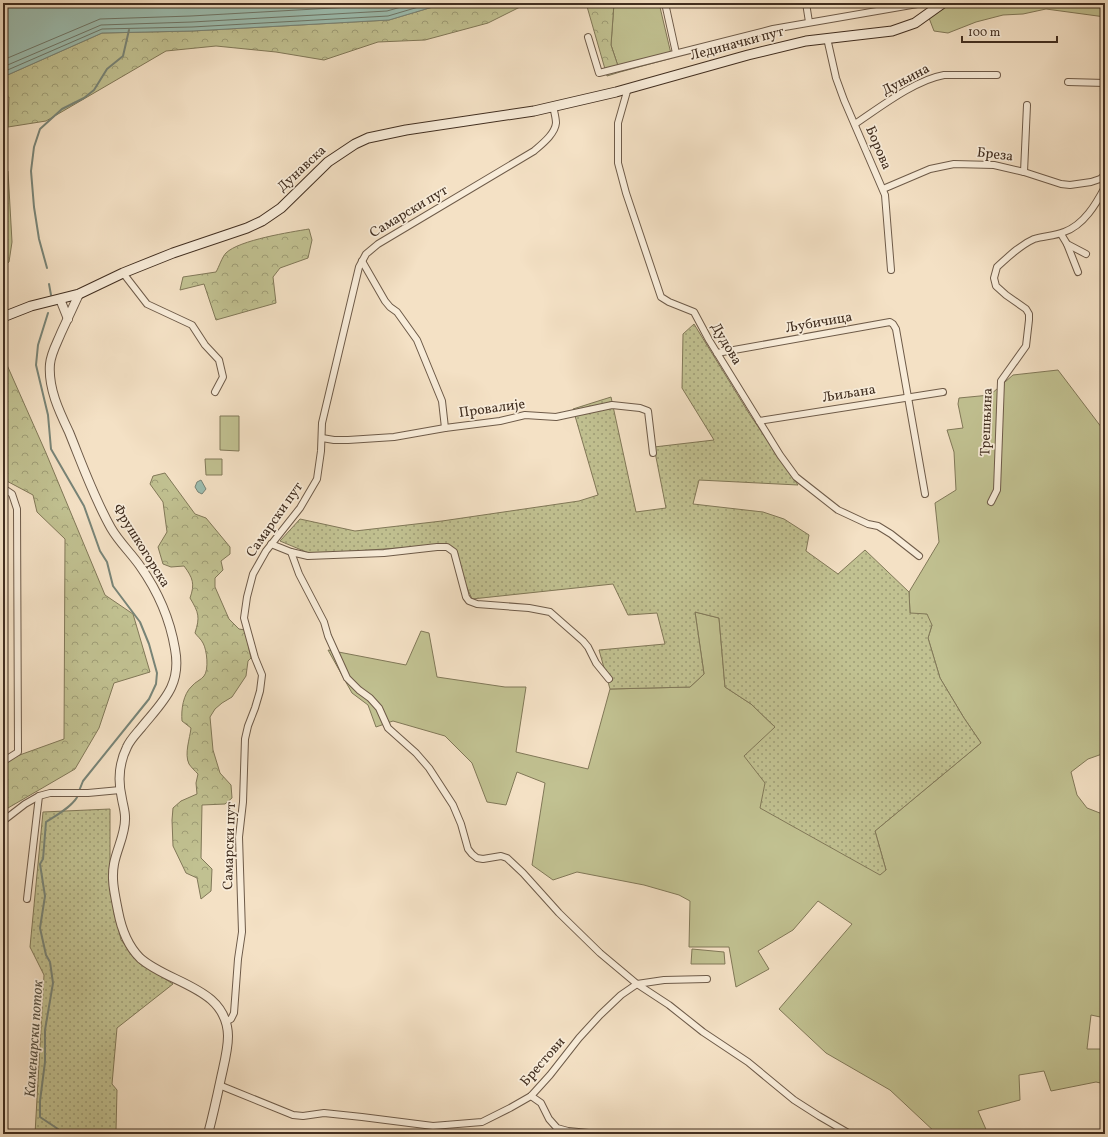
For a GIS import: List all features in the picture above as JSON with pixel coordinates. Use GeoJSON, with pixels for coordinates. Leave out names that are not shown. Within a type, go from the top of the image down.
{"type":"FeatureCollection","features":[{"type":"Feature","properties":{"kind":"main road","name":"Лединачки пут"},"geometry":{"type":"LineString","coordinates":[[534,111],[628,88],[782,46],[827,38],[876,34],[897,30],[915,23],[941,3]]}},
{"type":"Feature","properties":{"kind":"main road","name":"Дунавска"},"geometry":{"type":"LineString","coordinates":[[3,317],[31,306],[60,300],[79,294],[123,273],[174,253],[247,228],[262,221],[281,208],[328,162],[345,150],[368,138],[406,130],[534,111]]}},
{"type":"Feature","properties":{"kind":"street"},"geometry":{"type":"LineString","coordinates":[[665,3],[676,54]]}},
{"type":"Feature","properties":{"kind":"street"},"geometry":{"type":"LineString","coordinates":[[806,3],[809,22]]}},
{"type":"Feature","properties":{"kind":"street"},"geometry":{"type":"LineString","coordinates":[[588,37],[599,73],[773,28],[923,3]]}},
{"type":"Feature","properties":{"kind":"street","name":"Борова"},"geometry":{"type":"LineString","coordinates":[[827,38],[836,78],[885,195],[890,270]]}},
{"type":"Feature","properties":{"kind":"street","name":"Дуњина"},"geometry":{"type":"LineString","coordinates":[[855,124],[908,90],[932,78],[944,75],[997,75]]}},
{"type":"Feature","properties":{"kind":"street"},"geometry":{"type":"LineString","coordinates":[[1068,82],[1105,83]]}},
{"type":"Feature","properties":{"kind":"street","name":"Дудова"},"geometry":{"type":"LineString","coordinates":[[628,88],[618,123],[618,163],[626,193],[661,297],[668,302],[694,312],[717,353],[759,421],[796,477],[838,510],[868,524],[878,526],[891,534],[919,556]]}},
{"type":"Feature","properties":{"kind":"street"},"geometry":{"type":"LineString","coordinates":[[1024,172],[1027,105]]}},
{"type":"Feature","properties":{"kind":"street","name":"Самарски пут"},"geometry":{"type":"LineString","coordinates":[[226,1022],[231,1019],[234,1013],[242,932],[239,837],[243,802],[245,739],[262,682],[262,675],[255,658],[244,618],[247,597],[253,574],[266,551],[300,508],[317,479],[322,438],[322,423],[362,261],[366,254],[378,244],[534,151],[548,137],[556,123],[553,106]]}},
{"type":"Feature","properties":{"kind":"street","name":"Бреза"},"geometry":{"type":"LineString","coordinates":[[883,189],[930,169],[954,164],[994,165],[1024,172],[1061,184],[1070,185],[1091,182],[1100,179],[1105,175]]}},
{"type":"Feature","properties":{"kind":"street","name":"Трешњина"},"geometry":{"type":"LineString","coordinates":[[992,502],[997,490],[1001,381],[1026,346],[1029,320],[1029,314],[1026,309],[996,286],[994,278],[995,272],[997,267],[1023,245],[1034,239],[1061,234],[1075,228],[1095,204],[1105,187]]}},
{"type":"Feature","properties":{"kind":"street"},"geometry":{"type":"LineString","coordinates":[[1061,234],[1067,244],[1078,272]]}},
{"type":"Feature","properties":{"kind":"street"},"geometry":{"type":"LineString","coordinates":[[1067,244],[1086,254]]}},
{"type":"Feature","properties":{"kind":"street"},"geometry":{"type":"LineString","coordinates":[[362,261],[385,301],[397,312],[417,340],[442,401],[445,428]]}},
{"type":"Feature","properties":{"kind":"street"},"geometry":{"type":"LineString","coordinates":[[123,273],[148,304],[192,325],[205,345],[219,360],[222,377],[215,392]]}},
{"type":"Feature","properties":{"kind":"street","name":"Фрушкогорска"},"geometry":{"type":"LineString","coordinates":[[79,294],[51,355],[49,373],[53,394],[112,528],[143,570],[157,595],[167,620],[175,651],[176,664],[174,683],[169,694],[127,747],[120,772],[120,790],[125,817],[125,826],[114,863],[113,875],[118,914],[127,939],[138,956],[158,970],[204,993],[217,1006],[226,1022],[228,1035],[227,1050],[208,1134]]}},
{"type":"Feature","properties":{"kind":"street"},"geometry":{"type":"LineString","coordinates":[[60,300],[68,319]]}},
{"type":"Feature","properties":{"kind":"street","name":"Љубичица"},"geometry":{"type":"LineString","coordinates":[[717,353],[890,322],[896,329],[907,397]]}},
{"type":"Feature","properties":{"kind":"street","name":"Љиљана"},"geometry":{"type":"LineString","coordinates":[[759,421],[943,392]]}},
{"type":"Feature","properties":{"kind":"street"},"geometry":{"type":"LineString","coordinates":[[907,397],[925,494]]}},
{"type":"Feature","properties":{"kind":"street","name":"Провалије"},"geometry":{"type":"LineString","coordinates":[[322,438],[348,440],[394,437],[445,428],[500,421],[525,415],[556,417],[612,405],[648,411],[653,453]]}},
{"type":"Feature","properties":{"kind":"street"},"geometry":{"type":"LineString","coordinates":[[3,488],[12,494],[17,509],[18,752],[7,759],[3,759]]}},
{"type":"Feature","properties":{"kind":"street"},"geometry":{"type":"LineString","coordinates":[[271,544],[291,552],[308,556],[384,553],[437,547],[450,548],[454,552],[464,592],[469,601],[477,604],[529,608],[550,612],[583,641],[588,647],[596,663],[609,679]]}},
{"type":"Feature","properties":{"kind":"street"},"geometry":{"type":"LineString","coordinates":[[291,552],[300,574],[324,622],[328,636],[347,678],[370,698],[378,708],[388,728],[416,753],[429,768],[453,805],[461,824],[468,849],[472,854],[477,858],[483,859],[501,856],[507,858],[523,873],[559,913],[600,953],[637,984],[669,1005],[703,1032],[748,1062],[794,1100],[850,1134]]}},
{"type":"Feature","properties":{"kind":"street"},"geometry":{"type":"LineString","coordinates":[[3,821],[25,804],[39,796],[50,793],[88,793],[120,790]]}},
{"type":"Feature","properties":{"kind":"street"},"geometry":{"type":"LineString","coordinates":[[27,899],[39,796]]}},
{"type":"Feature","properties":{"kind":"street","name":"Брестови"},"geometry":{"type":"LineString","coordinates":[[219,1085],[293,1114],[304,1116],[314,1114],[332,1114],[362,1116],[433,1126],[482,1122],[531,1096],[600,1015],[621,995],[637,984],[664,980],[707,979]]}},
{"type":"Feature","properties":{"kind":"street"},"geometry":{"type":"LineString","coordinates":[[531,1096],[541,1103],[549,1119],[556,1128],[568,1131],[599,1134]]}},
{"type":"Feature","properties":{"kind":"green space"},"geometry":{"type":"Polygon","coordinates":[[[446,3],[528,3],[488,23],[425,40],[378,42],[324,60],[276,52],[216,46],[166,51],[46,121],[8,127],[9,97],[3,97],[3,77],[102,33],[192,31],[389,20],[446,3]]]}},
{"type":"Feature","properties":{"kind":"green space"},"geometry":{"type":"Polygon","coordinates":[[[586,3],[614,3],[611,45],[620,72],[607,76],[586,3]]]}},
{"type":"Feature","properties":{"kind":"green space"},"geometry":{"type":"Polygon","coordinates":[[[614,3],[659,3],[672,58],[620,72],[611,45],[614,3]]]}},
{"type":"Feature","properties":{"kind":"green space"},"geometry":{"type":"Polygon","coordinates":[[[940,3],[1105,3],[1105,17],[1046,9],[1023,14],[1003,15],[976,22],[948,33],[934,31],[929,18],[940,3]]]}},
{"type":"Feature","properties":{"kind":"green space"},"geometry":{"type":"Polygon","coordinates":[[[3,171],[8,171],[12,242],[9,262],[3,266],[3,171]]]}},
{"type":"Feature","properties":{"kind":"green space"},"geometry":{"type":"Polygon","coordinates":[[[309,229],[312,240],[308,258],[280,268],[273,277],[276,303],[216,320],[204,284],[180,290],[183,277],[216,272],[226,253],[233,248],[253,240],[309,229]]]}},
{"type":"Feature","properties":{"kind":"green space"},"geometry":{"type":"Polygon","coordinates":[[[694,324],[750,415],[798,485],[699,480],[693,504],[763,512],[784,519],[809,535],[806,551],[838,574],[865,550],[909,592],[910,613],[927,614],[932,625],[928,638],[940,678],[981,743],[875,831],[886,870],[880,875],[760,808],[765,783],[744,756],[775,727],[751,704],[725,687],[719,618],[695,612],[704,674],[690,687],[610,689],[599,650],[665,644],[657,613],[628,615],[613,584],[472,599],[451,551],[427,546],[311,554],[280,541],[300,519],[355,531],[442,521],[579,501],[598,495],[573,409],[611,397],[636,512],[666,508],[654,447],[714,440],[682,388],[683,334],[694,324]]]}},
{"type":"Feature","properties":{"kind":"green space"},"geometry":{"type":"Polygon","coordinates":[[[3,356],[46,453],[105,595],[133,614],[150,672],[114,683],[99,728],[75,769],[8,808],[3,814],[3,761],[64,739],[65,539],[37,512],[33,495],[3,479],[3,356]]]}},
{"type":"Feature","properties":{"kind":"green space"},"geometry":{"type":"Polygon","coordinates":[[[1058,370],[1105,432],[1105,753],[1088,759],[1071,772],[1077,795],[1087,808],[1105,815],[1105,866],[1103,884],[1105,886],[1105,1018],[1091,1015],[1087,1049],[1105,1049],[1105,1084],[1096,1082],[1051,1091],[1044,1071],[1019,1075],[1020,1100],[978,1111],[988,1134],[937,1134],[890,1090],[826,1053],[779,1009],[852,924],[818,901],[793,930],[758,951],[769,969],[736,987],[729,947],[689,947],[690,901],[679,895],[644,885],[577,872],[553,880],[532,865],[545,783],[517,772],[506,805],[487,802],[472,763],[445,736],[393,721],[376,727],[368,705],[352,693],[328,650],[406,665],[421,631],[429,633],[437,677],[505,687],[526,687],[516,752],[588,769],[610,689],[690,687],[704,674],[695,612],[719,618],[725,687],[751,704],[775,727],[886,870],[875,831],[981,743],[940,678],[928,638],[932,625],[910,613],[909,592],[939,542],[935,503],[956,490],[954,452],[947,430],[963,428],[958,404],[959,398],[990,395],[1013,375],[1058,370]]]}},
{"type":"Feature","properties":{"kind":"green space"},"geometry":{"type":"Polygon","coordinates":[[[220,416],[239,416],[239,451],[220,450],[220,416]]]}},
{"type":"Feature","properties":{"kind":"green space"},"geometry":{"type":"Polygon","coordinates":[[[205,459],[222,459],[222,475],[206,475],[205,459]]]}},
{"type":"Feature","properties":{"kind":"green space"},"geometry":{"type":"Polygon","coordinates":[[[165,473],[195,514],[206,518],[230,547],[230,554],[221,561],[223,570],[215,578],[215,587],[229,619],[239,629],[245,630],[251,658],[248,661],[246,676],[232,697],[215,709],[210,717],[213,750],[220,773],[231,785],[232,798],[225,804],[202,805],[201,858],[212,869],[211,891],[201,899],[197,878],[186,873],[173,846],[172,820],[173,808],[181,801],[197,794],[196,783],[198,774],[189,764],[187,756],[191,728],[182,721],[182,712],[186,693],[206,673],[207,660],[206,650],[203,643],[195,633],[198,623],[198,615],[190,598],[193,585],[191,578],[184,566],[171,567],[163,564],[158,547],[167,532],[163,502],[150,484],[153,476],[165,473]]]}},
{"type":"Feature","properties":{"kind":"green space"},"geometry":{"type":"Polygon","coordinates":[[[110,809],[110,889],[121,940],[140,963],[173,984],[117,1028],[112,1084],[117,1090],[116,1130],[129,1134],[35,1134],[44,975],[30,947],[43,812],[110,809]]]}},
{"type":"Feature","properties":{"kind":"green space"},"geometry":{"type":"Polygon","coordinates":[[[692,949],[724,952],[725,964],[691,964],[692,949]]]}},
{"type":"Feature","properties":{"kind":"water"},"geometry":{"type":"Polygon","coordinates":[[[3,3],[446,3],[389,20],[192,31],[102,33],[3,77],[3,3]]]}},
{"type":"Feature","properties":{"kind":"water"},"geometry":{"type":"Polygon","coordinates":[[[201,480],[206,489],[202,494],[198,492],[195,487],[197,482],[201,480]]]}},
{"type":"Feature","properties":{"kind":"waterway","name":"Каменарски поток"},"geometry":{"type":"LineString","coordinates":[[47,268],[39,239],[34,207],[31,171],[34,147],[40,129],[62,109],[84,98],[94,90],[107,69],[123,56],[129,30]]}},
{"type":"Feature","properties":{"kind":"waterway","name":"Каменарски поток"},"geometry":{"type":"LineString","coordinates":[[49,284],[51,295]]}},
{"type":"Feature","properties":{"kind":"waterway","name":"Каменарски поток"},"geometry":{"type":"LineString","coordinates":[[48,313],[38,345],[36,365],[48,415],[51,449],[84,506],[100,551],[107,562],[113,586],[140,622],[149,644],[157,673],[156,684],[149,699],[83,781],[79,791]]}},
{"type":"Feature","properties":{"kind":"waterway","name":"Каменарски поток"},"geometry":{"type":"LineString","coordinates":[[59,1134],[58,1129],[40,1117],[40,1101],[45,1062],[45,1030],[53,983],[50,962],[46,955],[40,928],[45,896],[40,864],[43,859],[46,822],[73,803],[78,795]]}}]}
